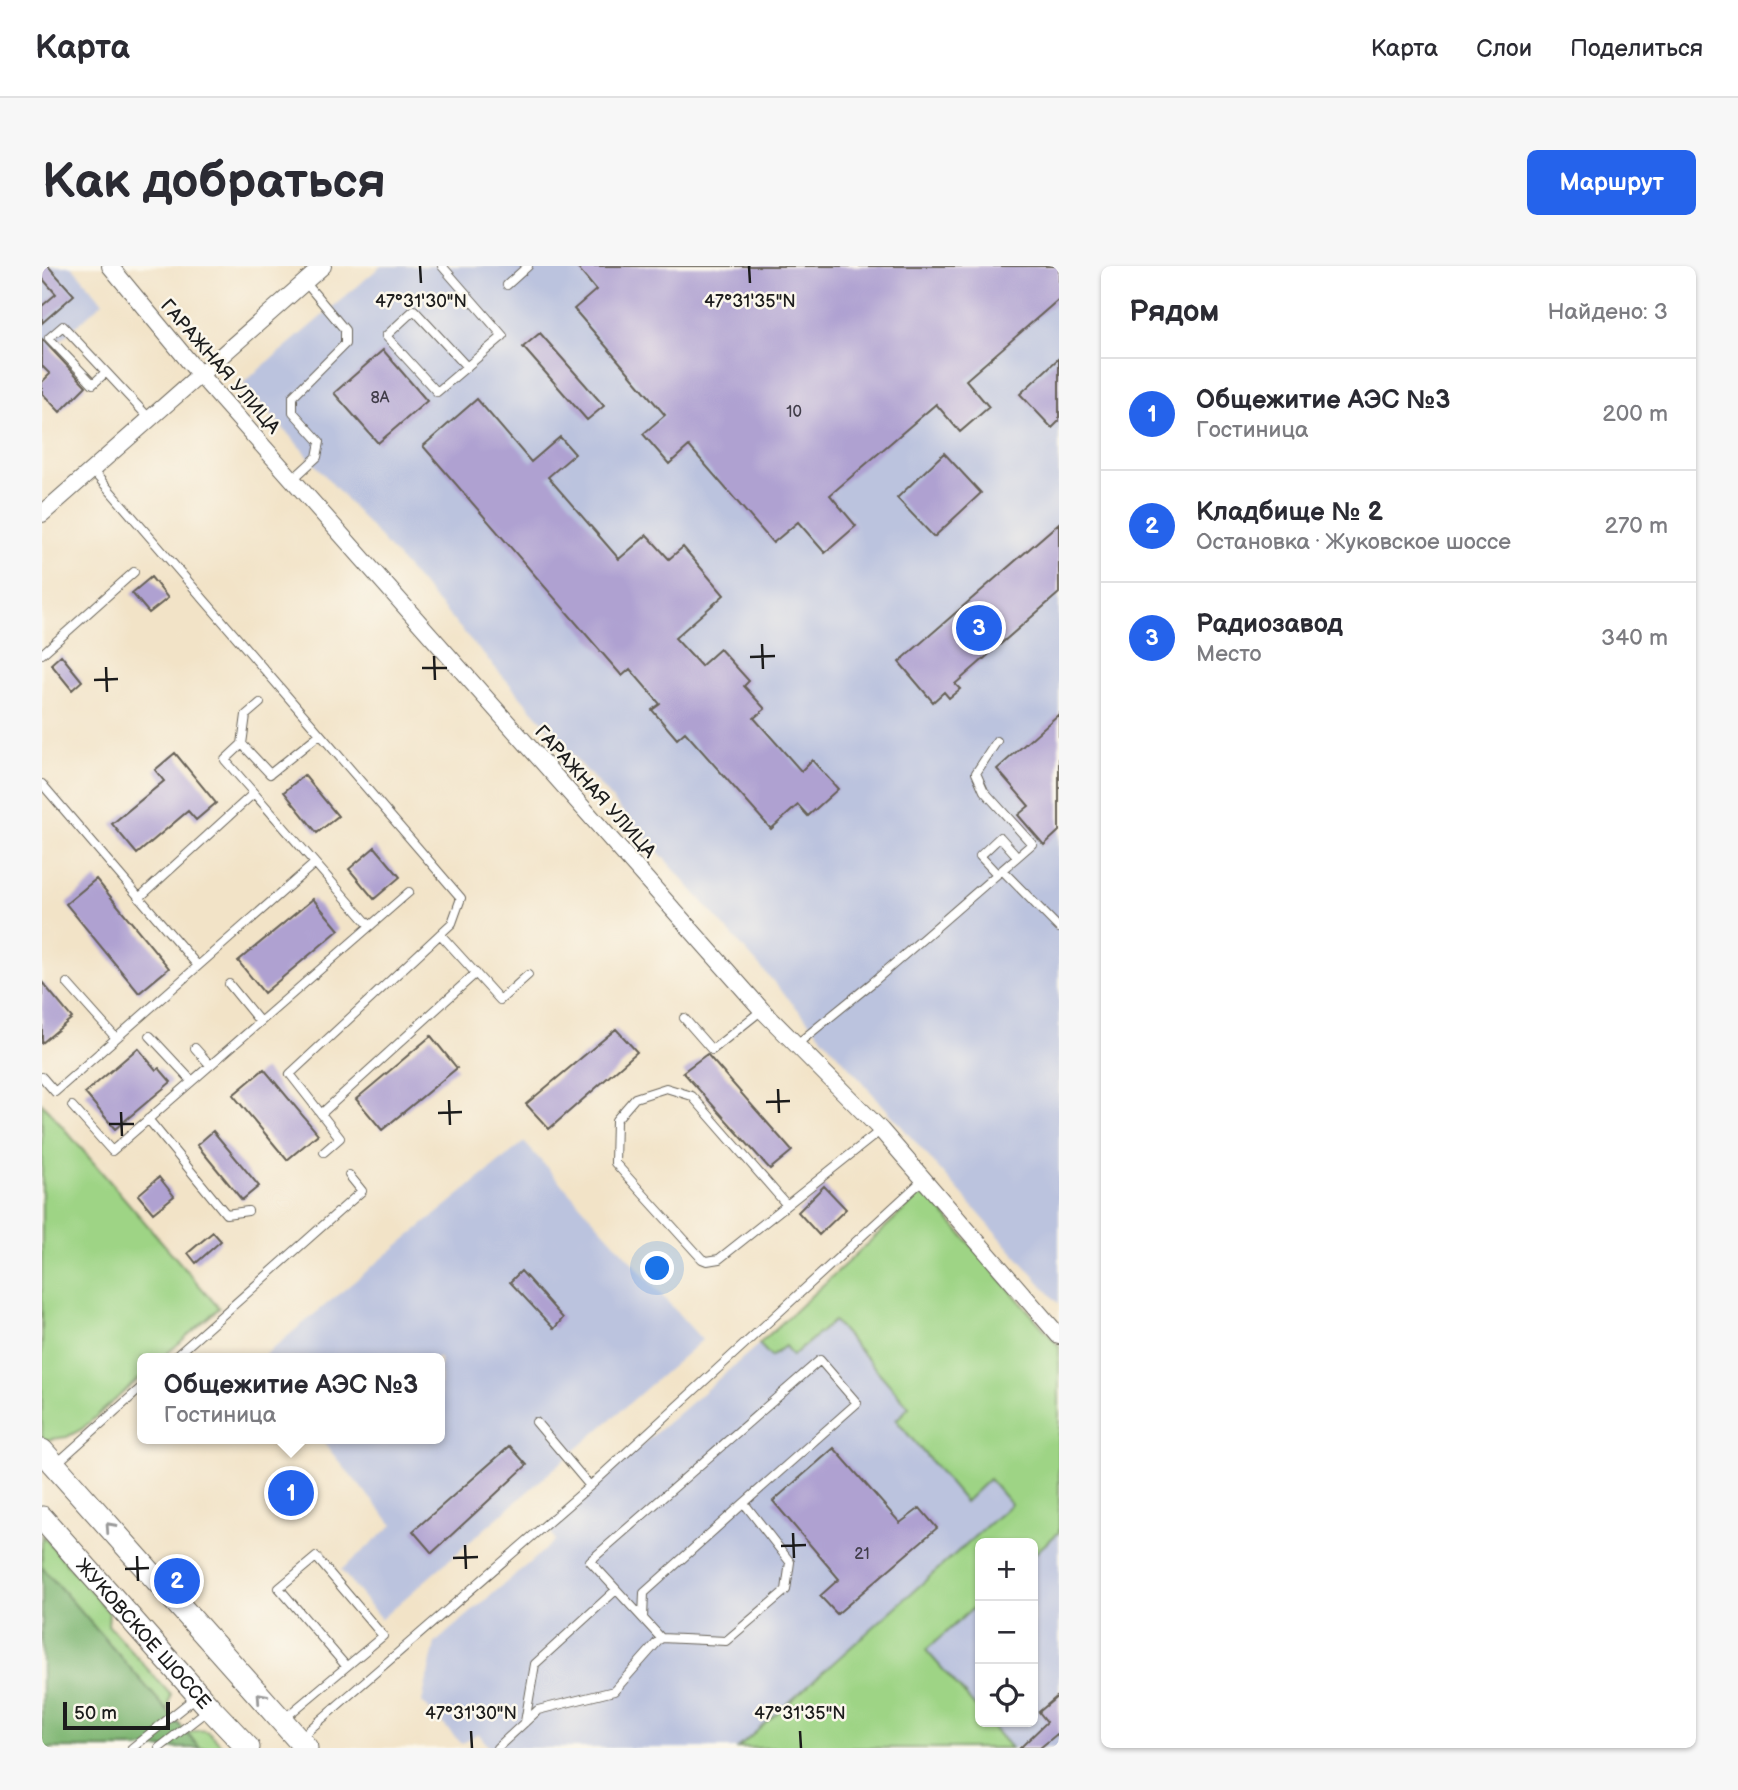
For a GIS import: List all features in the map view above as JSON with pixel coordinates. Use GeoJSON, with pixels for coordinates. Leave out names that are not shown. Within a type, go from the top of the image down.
{"type":"FeatureCollection","features":[{"type":"Feature","properties":{"kind":"main road"},"geometry":{"type":"LineString","coordinates":[[48,1458],[302,1744]]}},
{"type":"Feature","properties":{"kind":"main road","name":"ЖУКОВСКОЕ ШОССЕ"},"geometry":{"type":"LineString","coordinates":[[42,1518],[248,1748]]}},
{"type":"Feature","properties":{"kind":"street","name":"ГАРАЖНАЯ УЛИЦА"},"geometry":{"type":"LineString","coordinates":[[110,266],[292,480],[762,1010],[881,1130],[1059,1336]]}},
{"type":"Feature","properties":{"kind":"street"},"geometry":{"type":"LineString","coordinates":[[42,514],[323,266]]}},
{"type":"Feature","properties":{"kind":"lane"},"geometry":{"type":"LineString","coordinates":[[443,266],[503,336],[467,367],[438,391],[386,336],[414,310],[467,367]]}},
{"type":"Feature","properties":{"kind":"lane"},"geometry":{"type":"LineString","coordinates":[[507,285],[528,266]]}},
{"type":"Feature","properties":{"kind":"lane"},"geometry":{"type":"LineString","coordinates":[[292,480],[317,457],[320,442],[293,412],[293,396],[345,344],[345,330],[305,282]]}},
{"type":"Feature","properties":{"kind":"lane"},"geometry":{"type":"LineString","coordinates":[[106,372],[93,384],[49,338],[63,326],[150,419]]}},
{"type":"Feature","properties":{"kind":"lane"},"geometry":{"type":"LineString","coordinates":[[92,470],[461,898],[452,923],[290,1074],[340,1138],[324,1152]]}},
{"type":"Feature","properties":{"kind":"lane"},"geometry":{"type":"LineString","coordinates":[[42,654],[134,572]]}},
{"type":"Feature","properties":{"kind":"lane"},"geometry":{"type":"LineString","coordinates":[[260,703],[246,715],[242,744],[225,760],[370,926]]}},
{"type":"Feature","properties":{"kind":"lane"},"geometry":{"type":"LineString","coordinates":[[242,744],[270,774],[320,734]]}},
{"type":"Feature","properties":{"kind":"lane"},"geometry":{"type":"LineString","coordinates":[[797,1044],[872,983],[1032,844],[984,792],[976,773],[997,741]]}},
{"type":"Feature","properties":{"kind":"lane"},"geometry":{"type":"LineString","coordinates":[[42,784],[198,966]]}},
{"type":"Feature","properties":{"kind":"lane"},"geometry":{"type":"LineString","coordinates":[[139,898],[254,793]]}},
{"type":"Feature","properties":{"kind":"lane"},"geometry":{"type":"LineString","coordinates":[[1017,856],[1000,837],[980,856],[1059,928]]}},
{"type":"Feature","properties":{"kind":"lane"},"geometry":{"type":"LineString","coordinates":[[42,1077],[55,1091],[315,863]]}},
{"type":"Feature","properties":{"kind":"lane"},"geometry":{"type":"LineString","coordinates":[[72,1106],[111,1151],[409,892]]}},
{"type":"Feature","properties":{"kind":"lane"},"geometry":{"type":"LineString","coordinates":[[440,934],[500,1000],[528,975]]}},
{"type":"Feature","properties":{"kind":"lane"},"geometry":{"type":"LineString","coordinates":[[321,1114],[476,973]]}},
{"type":"Feature","properties":{"kind":"lane"},"geometry":{"type":"LineString","coordinates":[[67,983],[116,1038]]}},
{"type":"Feature","properties":{"kind":"lane"},"geometry":{"type":"LineString","coordinates":[[229,984],[260,1022]]}},
{"type":"Feature","properties":{"kind":"lane"},"geometry":{"type":"LineString","coordinates":[[684,1018],[712,1051],[762,1010]]}},
{"type":"Feature","properties":{"kind":"lane"},"geometry":{"type":"LineString","coordinates":[[150,1036],[192,1081]]}},
{"type":"Feature","properties":{"kind":"lane"},"geometry":{"type":"LineString","coordinates":[[195,1048],[210,1065]]}},
{"type":"Feature","properties":{"kind":"lane"},"geometry":{"type":"LineString","coordinates":[[786,1204],[692,1096],[666,1088],[635,1098],[617,1120],[615,1163],[702,1259],[707,1261],[719,1259],[881,1130]]}},
{"type":"Feature","properties":{"kind":"lane"},"geometry":{"type":"LineString","coordinates":[[148,1119],[226,1214],[248,1211]]}},
{"type":"Feature","properties":{"kind":"lane"},"geometry":{"type":"LineString","coordinates":[[180,1353],[362,1191],[349,1175]]}},
{"type":"Feature","properties":{"kind":"lane"},"geometry":{"type":"LineString","coordinates":[[302,1744],[590,1486],[924,1179]]}},
{"type":"Feature","properties":{"kind":"lane"},"geometry":{"type":"LineString","coordinates":[[643,1618],[644,1593],[744,1503],[857,1403],[820,1360],[590,1561],[661,1638],[726,1641],[786,1590],[790,1562],[744,1503]]}},
{"type":"Feature","properties":{"kind":"lane"},"geometry":{"type":"LineString","coordinates":[[48,1458],[137,1391]]}},
{"type":"Feature","properties":{"kind":"lane"},"geometry":{"type":"LineString","coordinates":[[536,1422],[590,1486]]}},
{"type":"Feature","properties":{"kind":"lane"},"geometry":{"type":"LineString","coordinates":[[282,1720],[383,1636],[316,1557],[279,1588],[346,1666]]}},
{"type":"Feature","properties":{"kind":"lane"},"geometry":{"type":"LineString","coordinates":[[525,1723],[535,1664],[616,1590]]}},
{"type":"Feature","properties":{"kind":"lane"},"geometry":{"type":"LineString","coordinates":[[497,1748],[538,1710],[614,1691],[661,1638]]}},
{"type":"Feature","properties":{"kind":"lane"},"geometry":{"type":"LineString","coordinates":[[132,1748],[204,1702]]}},
{"type":"Feature","properties":{"kind":"lane"},"geometry":{"type":"LineString","coordinates":[[159,1748],[204,1702]]}},
{"type":"Feature","properties":{"kind":"shaded area"},"geometry":{"type":"Polygon","coordinates":[[[42,266],[72,266],[103,302],[42,357],[42,266]]]}},
{"type":"Feature","properties":{"kind":"shaded area"},"geometry":{"type":"Polygon","coordinates":[[[381,266],[1059,266],[1059,1304],[243,383],[381,266]]]}},
{"type":"Feature","properties":{"kind":"shaded area"},"geometry":{"type":"Polygon","coordinates":[[[524,1142],[702,1340],[381,1619],[341,1570],[393,1525],[324,1444],[445,1444],[445,1353],[267,1353],[524,1142]]]}},
{"type":"Feature","properties":{"kind":"shaded area"},"geometry":{"type":"Polygon","coordinates":[[[834,1321],[909,1408],[897,1419],[965,1502],[989,1479],[1011,1504],[738,1748],[490,1748],[478,1733],[462,1744],[422,1702],[435,1643],[555,1541],[548,1526],[759,1344],[771,1357],[785,1346],[793,1356],[834,1321]]]}},
{"type":"Feature","properties":{"kind":"shaded area"},"geometry":{"type":"Polygon","coordinates":[[[1059,1532],[1059,1748],[1011,1748],[992,1727],[1038,1727],[1038,1551],[1059,1532]]]}},
{"type":"Feature","properties":{"kind":"shaded area"},"geometry":{"type":"Polygon","coordinates":[[[975,1606],[975,1706],[926,1650],[975,1606]]]}},
{"type":"Feature","properties":{"kind":"green space"},"geometry":{"type":"Polygon","coordinates":[[[42,1103],[219,1308],[168,1353],[137,1353],[137,1380],[82,1429],[67,1437],[45,1440],[42,1438],[42,1103]]]}},
{"type":"Feature","properties":{"kind":"green space"},"geometry":{"type":"Polygon","coordinates":[[[923,1195],[932,1200],[1059,1346],[1059,1532],[1038,1551],[1038,1538],[975,1538],[975,1606],[926,1650],[975,1706],[975,1727],[992,1727],[1011,1748],[738,1748],[1011,1504],[989,1479],[965,1502],[896,1420],[909,1407],[834,1321],[792,1356],[785,1346],[771,1357],[759,1344],[923,1195]]]}},
{"type":"Feature","properties":{"kind":"green space"},"geometry":{"type":"Polygon","coordinates":[[[42,1535],[109,1612],[108,1625],[171,1695],[168,1712],[187,1733],[199,1730],[208,1732],[224,1748],[42,1748],[42,1535]]]}},
{"type":"Feature","properties":{"kind":"green space"},"geometry":{"type":"Polygon","coordinates":[[[42,1567],[200,1748],[42,1748],[42,1567]]]}},
{"type":"Feature","properties":{"kind":"building"},"geometry":{"type":"Polygon","coordinates":[[[42,266],[48,266],[74,295],[42,323],[42,306],[56,294],[42,278],[42,266]]]}},
{"type":"Feature","properties":{"kind":"building"},"geometry":{"type":"Polygon","coordinates":[[[576,266],[1059,266],[1059,299],[966,380],[989,407],[960,432],[936,404],[830,495],[856,526],[825,553],[798,522],[773,543],[689,446],[669,464],[643,434],[665,415],[574,309],[596,290],[576,266]]]}},
{"type":"Feature","properties":{"kind":"building"},"geometry":{"type":"Polygon","coordinates":[[[540,333],[604,406],[587,420],[523,347],[540,333]]]}},
{"type":"Feature","properties":{"kind":"building"},"geometry":{"type":"Polygon","coordinates":[[[42,339],[86,386],[60,412],[42,393],[42,382],[50,374],[42,366],[42,339]]]}},
{"type":"Feature","properties":{"kind":"building"},"geometry":{"type":"Polygon","coordinates":[[[383,350],[427,401],[378,443],[334,393],[383,350]]]}},
{"type":"Feature","properties":{"kind":"building"},"geometry":{"type":"Polygon","coordinates":[[[1059,358],[1059,421],[1052,428],[1020,394],[1059,358]]]}},
{"type":"Feature","properties":{"kind":"building"},"geometry":{"type":"Polygon","coordinates":[[[477,399],[531,462],[560,437],[575,454],[548,477],[619,559],[647,535],[669,559],[683,547],[724,595],[675,638],[701,666],[720,649],[749,681],[744,686],[765,709],[754,718],[801,771],[812,760],[838,789],[808,816],[798,805],[771,829],[685,732],[677,739],[652,710],[660,704],[630,669],[622,676],[423,446],[477,399]]]}},
{"type":"Feature","properties":{"kind":"building"},"geometry":{"type":"Polygon","coordinates":[[[944,453],[981,493],[934,537],[897,498],[944,453]]]}},
{"type":"Feature","properties":{"kind":"building"},"geometry":{"type":"Polygon","coordinates":[[[1059,523],[1059,593],[955,684],[960,689],[949,698],[944,692],[933,702],[899,662],[1059,523]]]}},
{"type":"Feature","properties":{"kind":"building"},"geometry":{"type":"Polygon","coordinates":[[[151,577],[168,598],[149,613],[132,593],[151,577]]]}},
{"type":"Feature","properties":{"kind":"building"},"geometry":{"type":"Polygon","coordinates":[[[61,655],[82,681],[72,690],[51,664],[61,655]]]}},
{"type":"Feature","properties":{"kind":"building"},"geometry":{"type":"Polygon","coordinates":[[[1059,714],[1059,831],[1044,845],[1018,815],[1029,806],[997,769],[1059,714]]]}},
{"type":"Feature","properties":{"kind":"building"},"geometry":{"type":"Polygon","coordinates":[[[175,753],[216,803],[196,820],[188,811],[137,854],[112,824],[164,781],[155,770],[175,753]]]}},
{"type":"Feature","properties":{"kind":"building"},"geometry":{"type":"Polygon","coordinates":[[[304,775],[338,816],[317,833],[284,792],[304,775]]]}},
{"type":"Feature","properties":{"kind":"building"},"geometry":{"type":"Polygon","coordinates":[[[375,847],[400,877],[374,899],[349,869],[375,847]]]}},
{"type":"Feature","properties":{"kind":"building"},"geometry":{"type":"Polygon","coordinates":[[[96,879],[169,968],[139,993],[66,904],[96,879]]]}},
{"type":"Feature","properties":{"kind":"building"},"geometry":{"type":"Polygon","coordinates":[[[313,899],[339,930],[264,993],[238,961],[313,899]]]}},
{"type":"Feature","properties":{"kind":"building"},"geometry":{"type":"Polygon","coordinates":[[[42,982],[72,1018],[42,1043],[42,982]]]}},
{"type":"Feature","properties":{"kind":"building"},"geometry":{"type":"Polygon","coordinates":[[[616,1029],[637,1052],[549,1129],[526,1104],[616,1029]]]}},
{"type":"Feature","properties":{"kind":"building"},"geometry":{"type":"Polygon","coordinates":[[[431,1036],[457,1068],[382,1130],[356,1099],[431,1036]]]}},
{"type":"Feature","properties":{"kind":"building"},"geometry":{"type":"Polygon","coordinates":[[[138,1048],[156,1070],[159,1068],[171,1082],[115,1129],[85,1093],[138,1048]]]}},
{"type":"Feature","properties":{"kind":"building"},"geometry":{"type":"Polygon","coordinates":[[[707,1054],[792,1151],[770,1169],[683,1072],[707,1054]]]}},
{"type":"Feature","properties":{"kind":"building"},"geometry":{"type":"Polygon","coordinates":[[[264,1069],[318,1134],[287,1160],[233,1095],[264,1069]]]}},
{"type":"Feature","properties":{"kind":"building"},"geometry":{"type":"Polygon","coordinates":[[[213,1131],[259,1186],[242,1200],[197,1145],[213,1131]]]}},
{"type":"Feature","properties":{"kind":"building"},"geometry":{"type":"Polygon","coordinates":[[[159,1177],[174,1196],[153,1213],[138,1195],[159,1177]]]}},
{"type":"Feature","properties":{"kind":"building"},"geometry":{"type":"Polygon","coordinates":[[[824,1186],[846,1209],[819,1235],[798,1212],[824,1186]]]}},
{"type":"Feature","properties":{"kind":"building"},"geometry":{"type":"Polygon","coordinates":[[[213,1232],[221,1241],[196,1263],[188,1253],[213,1232]]]}},
{"type":"Feature","properties":{"kind":"building"},"geometry":{"type":"Polygon","coordinates":[[[521,1271],[563,1318],[554,1329],[510,1282],[521,1271]]]}},
{"type":"Feature","properties":{"kind":"building"},"geometry":{"type":"Polygon","coordinates":[[[510,1446],[527,1465],[432,1553],[413,1531],[510,1446]]]}},
{"type":"Feature","properties":{"kind":"building"},"geometry":{"type":"Polygon","coordinates":[[[834,1448],[900,1523],[920,1508],[937,1528],[837,1614],[820,1596],[839,1579],[773,1501],[834,1448]]]}},
{"type":"Feature","properties":{"kind":"building"},"geometry":{"type":"Polygon","coordinates":[[[1059,1695],[1059,1736],[1057,1734],[1040,1748],[1020,1748],[1047,1722],[1039,1712],[1059,1695]]]}},
{"type":"Feature","properties":{"kind":"place","name":"Радиозавод"},"geometry":{"type":"Point","coordinates":[979,628]}},
{"type":"Feature","properties":{"kind":"place","name":"Общежитие АЭС №3"},"geometry":{"type":"Point","coordinates":[291,1493]}},
{"type":"Feature","properties":{"kind":"place","name":"Кладбище № 2"},"geometry":{"type":"Point","coordinates":[177,1581]}}]}
